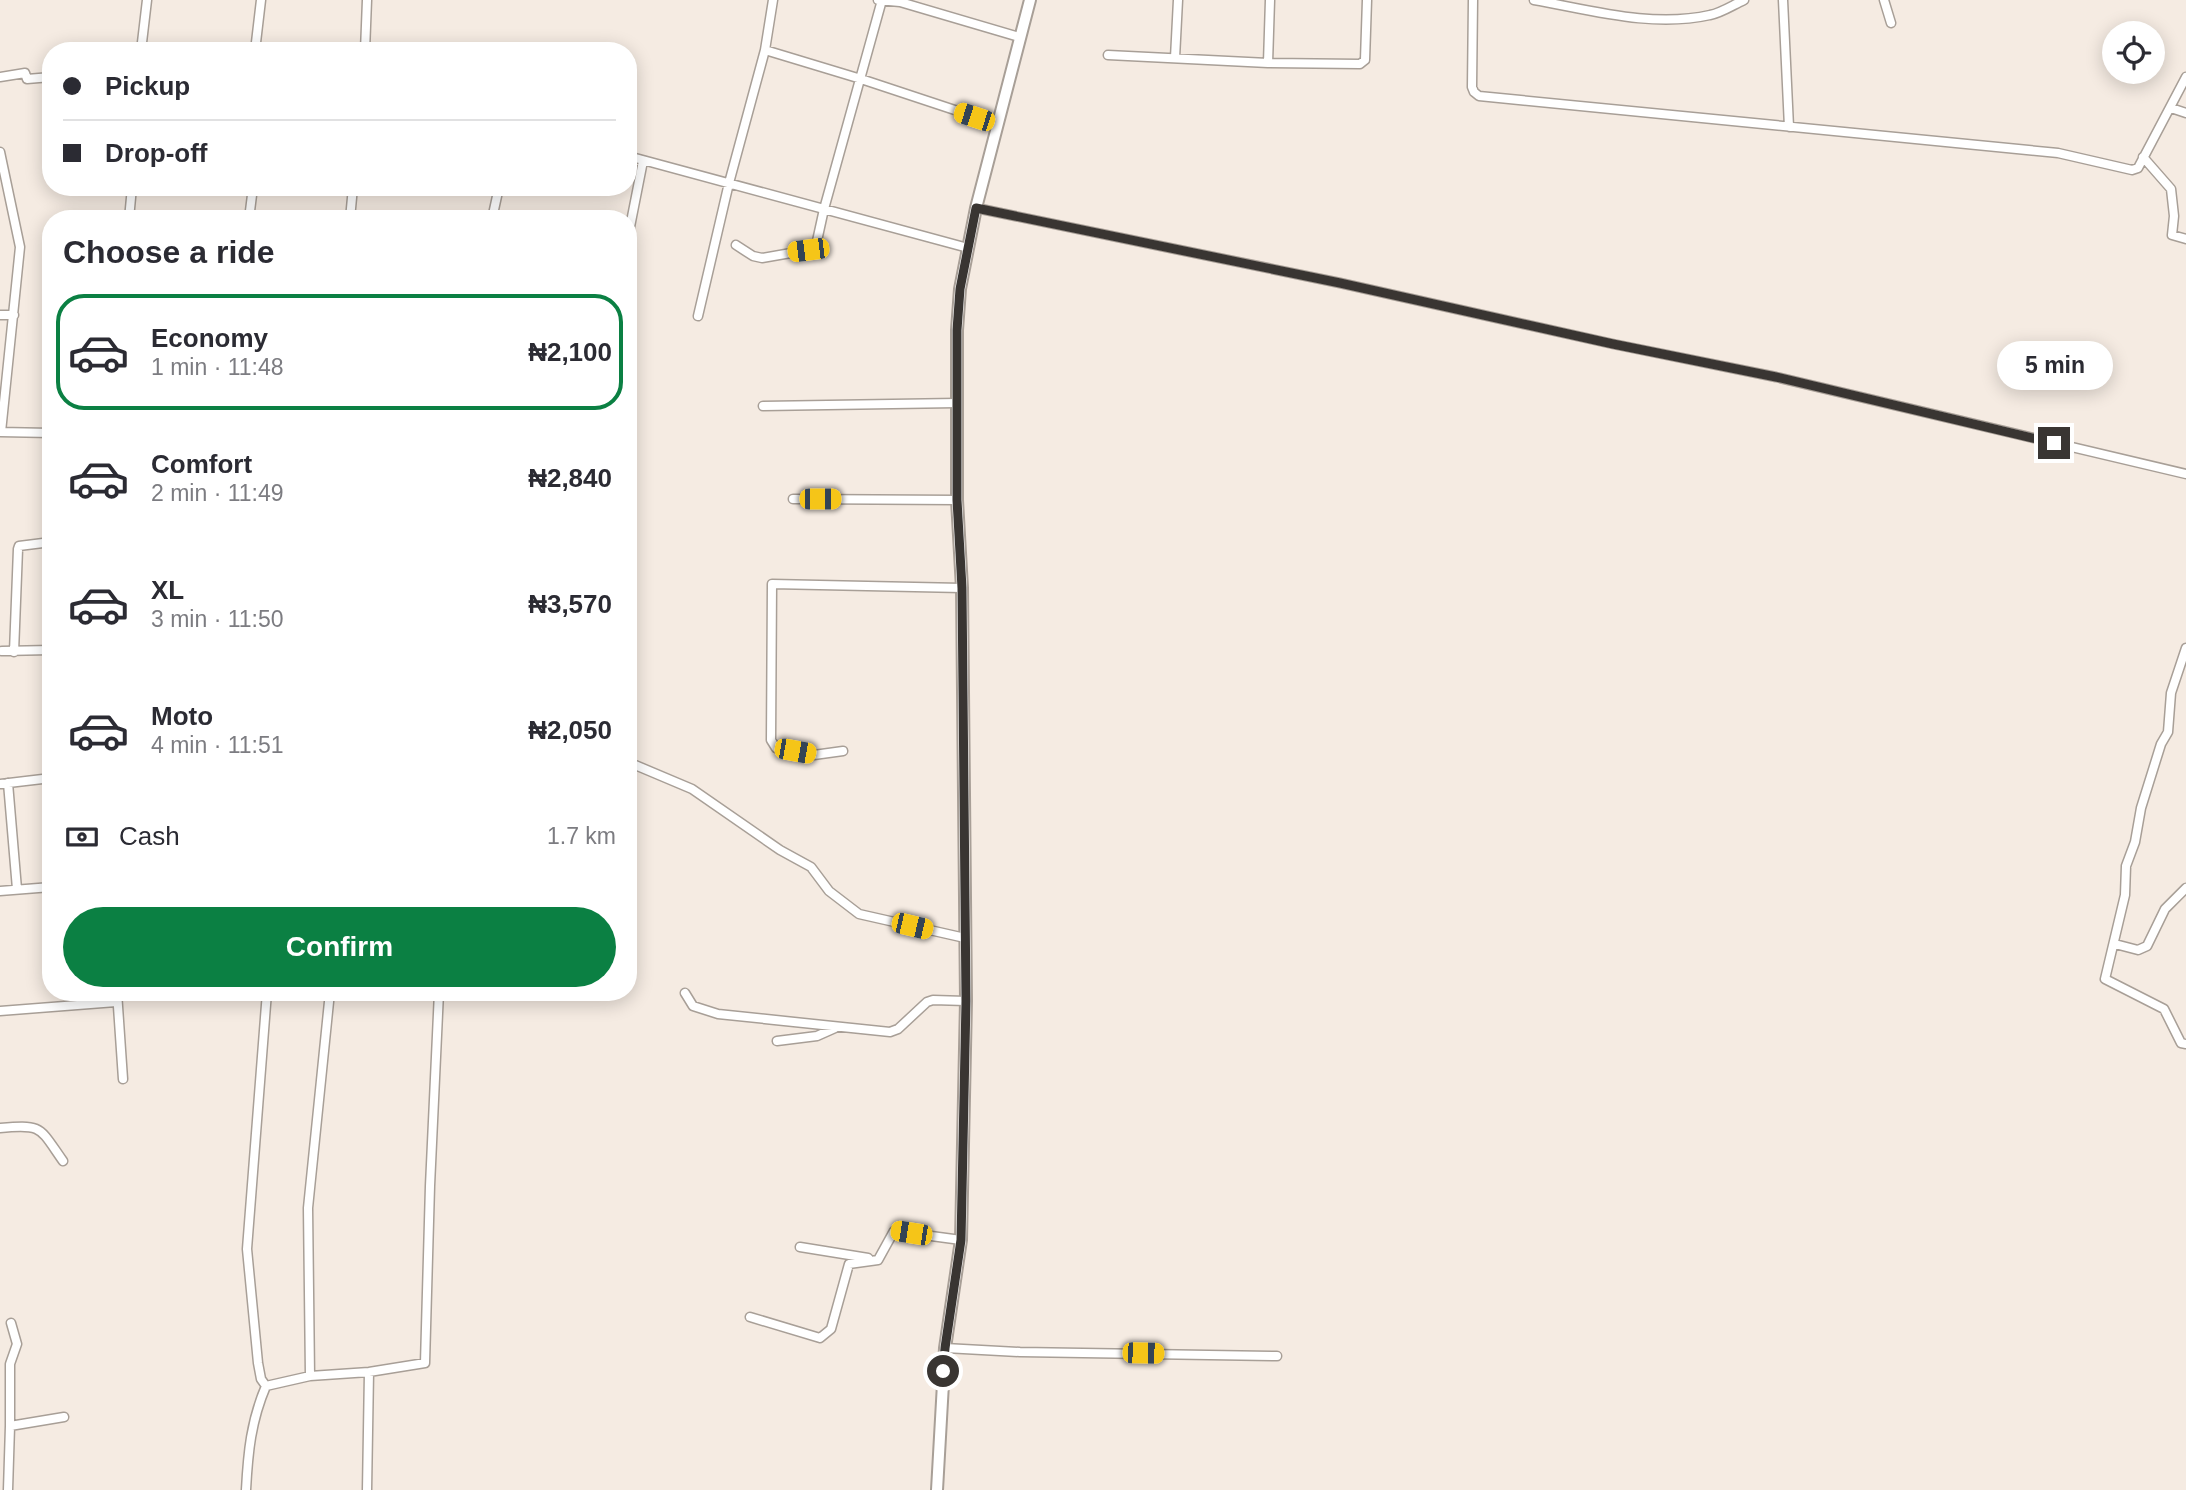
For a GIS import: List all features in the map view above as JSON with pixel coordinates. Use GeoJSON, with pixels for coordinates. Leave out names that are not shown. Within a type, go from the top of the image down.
{"type":"FeatureCollection","features":[{"type":"Feature","properties":{"kind":"main road"},"geometry":{"type":"LineString","coordinates":[[937,1490],[945,1348],[961,1240],[966,1001],[962,588],[957,500],[957,330],[960,289],[976,208],[1030,0]]}},
{"type":"Feature","properties":{"kind":"street"},"geometry":{"type":"LineString","coordinates":[[142,42],[147,0]]}},
{"type":"Feature","properties":{"kind":"street"},"geometry":{"type":"LineString","coordinates":[[256,42],[261,0]]}},
{"type":"Feature","properties":{"kind":"street"},"geometry":{"type":"LineString","coordinates":[[365,42],[367,0]]}},
{"type":"Feature","properties":{"kind":"street"},"geometry":{"type":"LineString","coordinates":[[698,316],[729,183],[765,50],[773,0]]}},
{"type":"Feature","properties":{"kind":"street"},"geometry":{"type":"LineString","coordinates":[[736,245],[752,256],[762,258],[808,250],[817,241],[880,0],[900,2],[1019,37]]}},
{"type":"Feature","properties":{"kind":"street"},"geometry":{"type":"LineString","coordinates":[[1175,58],[1178,0]]}},
{"type":"Feature","properties":{"kind":"street"},"geometry":{"type":"LineString","coordinates":[[1268,63],[1270,0]]}},
{"type":"Feature","properties":{"kind":"street"},"geometry":{"type":"LineString","coordinates":[[1108,55],[1354,65],[1366,60],[1367,0]]}},
{"type":"Feature","properties":{"kind":"street"},"geometry":{"type":"LineString","coordinates":[[1473,0],[1472,86],[1479,96],[2058,153],[2132,170],[2138,168],[2186,77]]}},
{"type":"Feature","properties":{"kind":"street"},"geometry":{"type":"LineString","coordinates":[[1534,0],[1565,3],[1593,13],[1681,20],[1713,15],[1731,3],[1744,0]]}},
{"type":"Feature","properties":{"kind":"street"},"geometry":{"type":"LineString","coordinates":[[1783,0],[1789,127]]}},
{"type":"Feature","properties":{"kind":"street"},"geometry":{"type":"LineString","coordinates":[[1884,0],[1891,23]]}},
{"type":"Feature","properties":{"kind":"street"},"geometry":{"type":"LineString","coordinates":[[765,50],[997,124]]}},
{"type":"Feature","properties":{"kind":"street"},"geometry":{"type":"LineString","coordinates":[[0,77],[25,73],[27,79],[42,77]]}},
{"type":"Feature","properties":{"kind":"street"},"geometry":{"type":"LineString","coordinates":[[2171,108],[2186,113]]}},
{"type":"Feature","properties":{"kind":"street"},"geometry":{"type":"LineString","coordinates":[[0,152],[20,247],[1,432],[42,433]]}},
{"type":"Feature","properties":{"kind":"street"},"geometry":{"type":"LineString","coordinates":[[2143,157],[2171,189],[2174,216],[2172,235],[2186,239]]}},
{"type":"Feature","properties":{"kind":"street"},"geometry":{"type":"LineString","coordinates":[[637,159],[968,248]]}},
{"type":"Feature","properties":{"kind":"street"},"geometry":{"type":"LineString","coordinates":[[637,191],[643,161]]}},
{"type":"Feature","properties":{"kind":"street"},"geometry":{"type":"LineString","coordinates":[[976,208],[1776,377],[2186,474]]}},
{"type":"Feature","properties":{"kind":"street"},"geometry":{"type":"LineString","coordinates":[[0,315],[14,315]]}},
{"type":"Feature","properties":{"kind":"street"},"geometry":{"type":"LineString","coordinates":[[763,406],[957,403]]}},
{"type":"Feature","properties":{"kind":"street"},"geometry":{"type":"LineString","coordinates":[[793,499],[957,500]]}},
{"type":"Feature","properties":{"kind":"street"},"geometry":{"type":"LineString","coordinates":[[14,652],[18,549],[19,546],[42,543]]}},
{"type":"Feature","properties":{"kind":"street"},"geometry":{"type":"LineString","coordinates":[[843,751],[814,755],[776,748],[773,745],[772,584],[962,588]]}},
{"type":"Feature","properties":{"kind":"street"},"geometry":{"type":"LineString","coordinates":[[2186,648],[2171,693],[2168,732],[2161,744],[2126,866],[2125,895],[2105,979],[2164,1009],[2181,1043],[2186,1044]]}},
{"type":"Feature","properties":{"kind":"street"},"geometry":{"type":"LineString","coordinates":[[2,651],[42,650]]}},
{"type":"Feature","properties":{"kind":"street"},"geometry":{"type":"LineString","coordinates":[[637,765],[692,789],[780,850],[811,867],[829,891],[859,914],[965,938]]}},
{"type":"Feature","properties":{"kind":"street"},"geometry":{"type":"LineString","coordinates":[[17,889],[4,784],[42,779]]}},
{"type":"Feature","properties":{"kind":"street"},"geometry":{"type":"LineString","coordinates":[[0,891],[42,888]]}},
{"type":"Feature","properties":{"kind":"street"},"geometry":{"type":"LineString","coordinates":[[2115,944],[2138,950],[2147,946],[2165,909],[2186,888]]}},
{"type":"Feature","properties":{"kind":"street"},"geometry":{"type":"LineString","coordinates":[[685,993],[693,1006],[718,1014],[890,1032],[898,1029],[927,1002],[966,1001]]}},
{"type":"Feature","properties":{"kind":"street"},"geometry":{"type":"LineString","coordinates":[[0,1011],[84,1001]]}},
{"type":"Feature","properties":{"kind":"street"},"geometry":{"type":"LineString","coordinates":[[117,1001],[123,1079]]}},
{"type":"Feature","properties":{"kind":"street"},"geometry":{"type":"LineString","coordinates":[[266,1001],[247,1249],[258,1363],[266,1386]]}},
{"type":"Feature","properties":{"kind":"street"},"geometry":{"type":"LineString","coordinates":[[310,1376],[307,1208],[329,1001]]}},
{"type":"Feature","properties":{"kind":"street"},"geometry":{"type":"LineString","coordinates":[[266,1386],[310,1376],[369,1372],[425,1363],[429,1186],[439,1001]]}},
{"type":"Feature","properties":{"kind":"street"},"geometry":{"type":"LineString","coordinates":[[777,1041],[817,1036],[836,1027]]}},
{"type":"Feature","properties":{"kind":"street"},"geometry":{"type":"LineString","coordinates":[[0,1128],[30,1125],[42,1132],[63,1161]]}},
{"type":"Feature","properties":{"kind":"street"},"geometry":{"type":"LineString","coordinates":[[878,1260],[894,1231],[961,1240]]}},
{"type":"Feature","properties":{"kind":"street"},"geometry":{"type":"LineString","coordinates":[[800,1247],[878,1260]]}},
{"type":"Feature","properties":{"kind":"street"},"geometry":{"type":"LineString","coordinates":[[750,1317],[820,1338],[831,1329],[849,1265],[878,1260]]}},
{"type":"Feature","properties":{"kind":"street"},"geometry":{"type":"LineString","coordinates":[[8,1490],[10,1364],[17,1344],[11,1323]]}},
{"type":"Feature","properties":{"kind":"street"},"geometry":{"type":"LineString","coordinates":[[945,1348],[1020,1352],[1277,1356]]}},
{"type":"Feature","properties":{"kind":"street"},"geometry":{"type":"LineString","coordinates":[[367,1490],[369,1372]]}},
{"type":"Feature","properties":{"kind":"street"},"geometry":{"type":"LineString","coordinates":[[246,1490],[249,1445],[255,1411],[266,1386]]}},
{"type":"Feature","properties":{"kind":"street"},"geometry":{"type":"LineString","coordinates":[[10,1426],[64,1417]]}},
{"type":"Feature","properties":{"kind":"route"},"geometry":{"type":"LineString","coordinates":[[943,1371],[961,1240],[966,1001],[962,588],[957,500],[957,330],[960,289],[976,208],[1776,377],[2054,443]]}}]}
